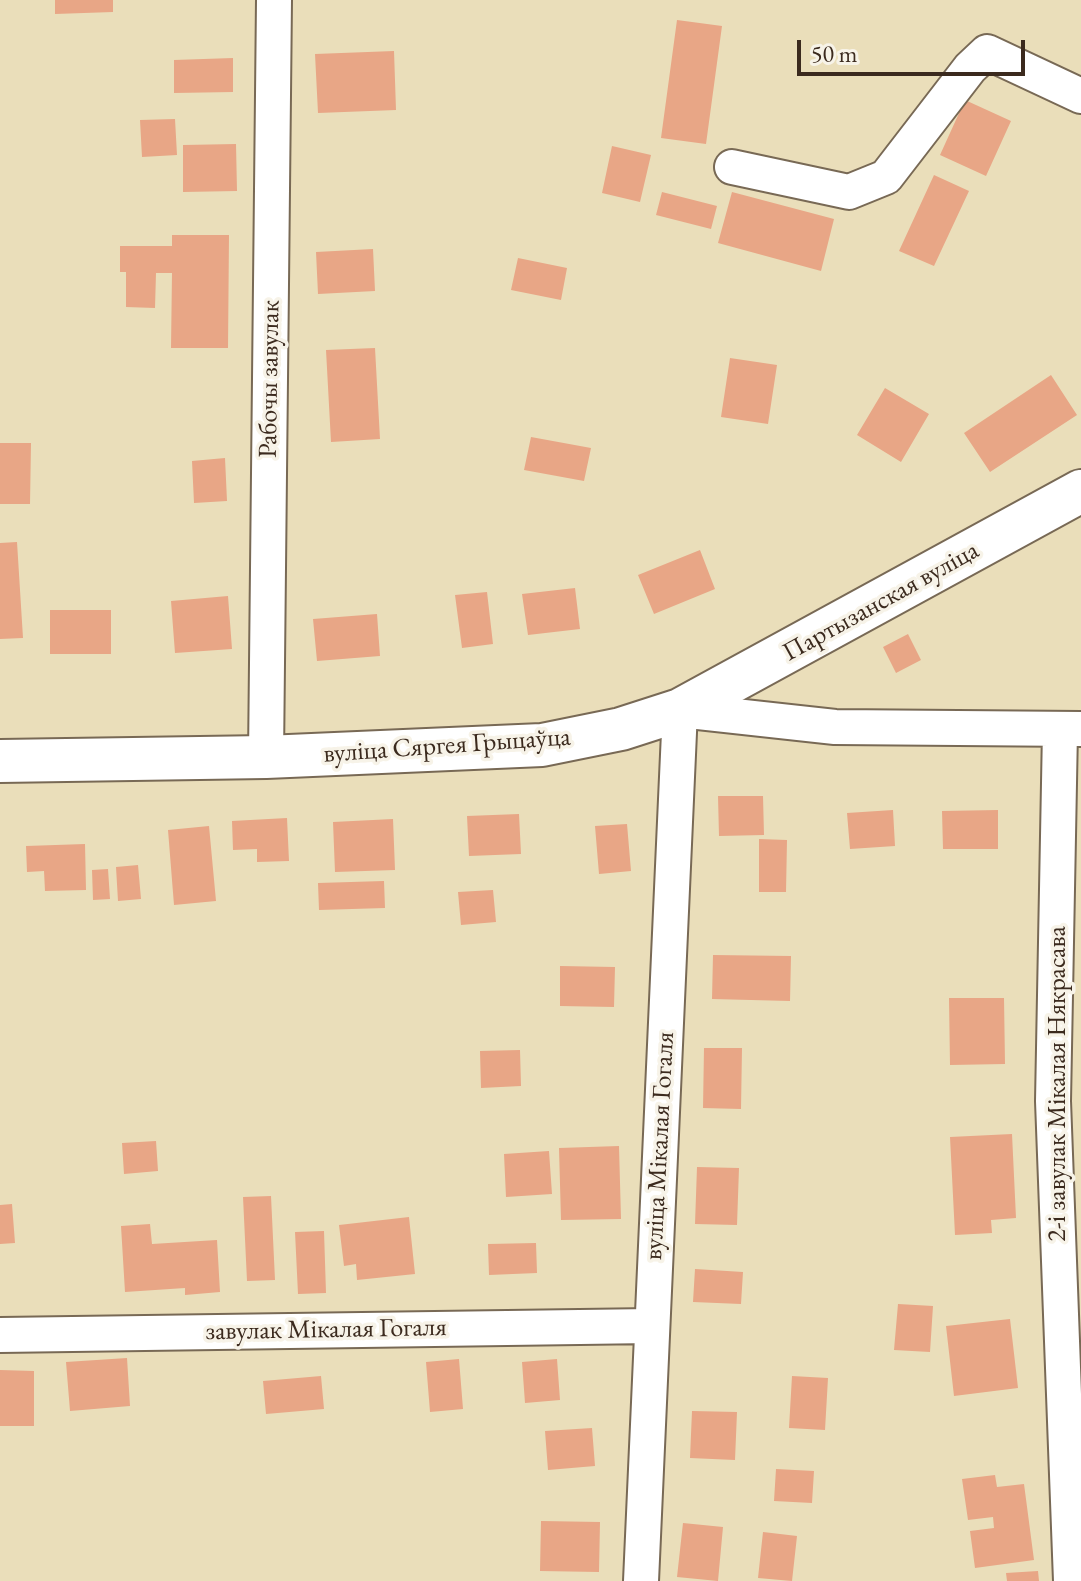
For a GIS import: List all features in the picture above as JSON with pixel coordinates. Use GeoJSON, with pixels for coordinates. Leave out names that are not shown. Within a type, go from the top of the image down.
{"type":"FeatureCollection","features":[{"type":"Feature","properties":{"kind":"main road","name":"Партызанская вуліца"},"geometry":{"type":"LineString","coordinates":[[680,710],[1081,491]]}},
{"type":"Feature","properties":{"kind":"main road","name":"вуліца Сяргея Грыцаўца"},"geometry":{"type":"LineString","coordinates":[[0,761],[266,757],[542,745],[621,729],[680,710]]}},
{"type":"Feature","properties":{"kind":"street","name":"Рабочы завулак"},"geometry":{"type":"LineString","coordinates":[[266,757],[274,0]]}},
{"type":"Feature","properties":{"kind":"street"},"geometry":{"type":"LineString","coordinates":[[732,167],[849,192],[886,177],[970,68],[987,52],[1081,96]]}},
{"type":"Feature","properties":{"kind":"street","name":"вуліца Сяргея Грыцаўца"},"geometry":{"type":"LineString","coordinates":[[680,710],[835,727],[1071,730]]}},
{"type":"Feature","properties":{"kind":"street","name":"вуліца Мікалая Гогаля"},"geometry":{"type":"LineString","coordinates":[[641,1581],[680,710]]}},
{"type":"Feature","properties":{"kind":"street","name":"2-і завулак Мікалая Някрасава"},"geometry":{"type":"LineString","coordinates":[[1071,730],[1053,1101],[1071,1581]]}},
{"type":"Feature","properties":{"kind":"street","name":"завулак Мікалая Гогаля"},"geometry":{"type":"LineString","coordinates":[[0,1335],[652,1326]]}},
{"type":"Feature","properties":{"kind":"building"},"geometry":{"type":"Polygon","coordinates":[[[55,0],[113,0],[113,12],[55,14],[55,0]]]}},
{"type":"Feature","properties":{"kind":"building"},"geometry":{"type":"Polygon","coordinates":[[[677,20],[722,26],[706,144],[661,138],[677,20]]]}},
{"type":"Feature","properties":{"kind":"building"},"geometry":{"type":"Polygon","coordinates":[[[394,51],[396,110],[318,113],[315,54],[394,51]]]}},
{"type":"Feature","properties":{"kind":"building"},"geometry":{"type":"Polygon","coordinates":[[[233,58],[233,92],[174,93],[174,60],[233,58]]]}},
{"type":"Feature","properties":{"kind":"building"},"geometry":{"type":"Polygon","coordinates":[[[965,100],[1011,121],[986,176],[940,155],[965,100]]]}},
{"type":"Feature","properties":{"kind":"building"},"geometry":{"type":"Polygon","coordinates":[[[175,119],[177,155],[142,157],[140,120],[175,119]]]}},
{"type":"Feature","properties":{"kind":"building"},"geometry":{"type":"Polygon","coordinates":[[[236,144],[237,191],[183,192],[183,145],[236,144]]]}},
{"type":"Feature","properties":{"kind":"building"},"geometry":{"type":"Polygon","coordinates":[[[612,146],[651,155],[640,202],[602,193],[612,146]]]}},
{"type":"Feature","properties":{"kind":"building"},"geometry":{"type":"Polygon","coordinates":[[[934,175],[969,191],[934,266],[899,251],[934,175]]]}},
{"type":"Feature","properties":{"kind":"building"},"geometry":{"type":"Polygon","coordinates":[[[662,192],[717,206],[711,229],[656,215],[662,192]]]}},
{"type":"Feature","properties":{"kind":"building"},"geometry":{"type":"Polygon","coordinates":[[[732,192],[834,219],[821,271],[718,243],[732,192]]]}},
{"type":"Feature","properties":{"kind":"building"},"geometry":{"type":"Polygon","coordinates":[[[172,235],[229,235],[228,348],[171,348],[172,273],[156,273],[155,308],[126,307],[126,272],[120,272],[120,246],[172,246],[172,235]]]}},
{"type":"Feature","properties":{"kind":"building"},"geometry":{"type":"Polygon","coordinates":[[[373,249],[375,291],[318,294],[316,252],[373,249]]]}},
{"type":"Feature","properties":{"kind":"building"},"geometry":{"type":"Polygon","coordinates":[[[518,258],[567,268],[561,300],[511,290],[518,258]]]}},
{"type":"Feature","properties":{"kind":"building"},"geometry":{"type":"Polygon","coordinates":[[[375,348],[380,439],[331,442],[326,350],[375,348]]]}},
{"type":"Feature","properties":{"kind":"building"},"geometry":{"type":"Polygon","coordinates":[[[730,358],[777,365],[768,424],[721,417],[730,358]]]}},
{"type":"Feature","properties":{"kind":"building"},"geometry":{"type":"Polygon","coordinates":[[[1051,375],[1077,415],[990,472],[964,433],[1051,375]]]}},
{"type":"Feature","properties":{"kind":"building"},"geometry":{"type":"Polygon","coordinates":[[[885,388],[929,414],[901,462],[857,435],[885,388]]]}},
{"type":"Feature","properties":{"kind":"building"},"geometry":{"type":"Polygon","coordinates":[[[531,437],[591,448],[584,481],[524,470],[531,437]]]}},
{"type":"Feature","properties":{"kind":"building"},"geometry":{"type":"Polygon","coordinates":[[[0,443],[31,443],[30,504],[0,504],[0,443]]]}},
{"type":"Feature","properties":{"kind":"building"},"geometry":{"type":"Polygon","coordinates":[[[225,458],[227,501],[194,503],[192,461],[225,458]]]}},
{"type":"Feature","properties":{"kind":"building"},"geometry":{"type":"Polygon","coordinates":[[[17,542],[23,638],[0,639],[0,543],[17,542]]]}},
{"type":"Feature","properties":{"kind":"building"},"geometry":{"type":"Polygon","coordinates":[[[700,550],[715,589],[654,614],[638,575],[700,550]]]}},
{"type":"Feature","properties":{"kind":"building"},"geometry":{"type":"Polygon","coordinates":[[[575,588],[580,629],[528,635],[522,594],[575,588]]]}},
{"type":"Feature","properties":{"kind":"building"},"geometry":{"type":"Polygon","coordinates":[[[487,592],[493,644],[462,648],[455,595],[487,592]]]}},
{"type":"Feature","properties":{"kind":"building"},"geometry":{"type":"Polygon","coordinates":[[[228,596],[232,649],[175,653],[171,601],[228,596]]]}},
{"type":"Feature","properties":{"kind":"building"},"geometry":{"type":"Polygon","coordinates":[[[50,610],[111,610],[111,654],[50,654],[50,610]]]}},
{"type":"Feature","properties":{"kind":"building"},"geometry":{"type":"Polygon","coordinates":[[[377,614],[380,656],[317,661],[313,619],[377,614]]]}},
{"type":"Feature","properties":{"kind":"building"},"geometry":{"type":"Polygon","coordinates":[[[908,634],[921,660],[896,673],[883,647],[908,634]]]}},
{"type":"Feature","properties":{"kind":"building"},"geometry":{"type":"Polygon","coordinates":[[[718,796],[763,796],[764,835],[719,836],[718,796]]]}},
{"type":"Feature","properties":{"kind":"building"},"geometry":{"type":"Polygon","coordinates":[[[893,810],[895,846],[850,849],[847,813],[893,810]]]}},
{"type":"Feature","properties":{"kind":"building"},"geometry":{"type":"Polygon","coordinates":[[[998,810],[998,849],[943,849],[942,811],[998,810]]]}},
{"type":"Feature","properties":{"kind":"building"},"geometry":{"type":"Polygon","coordinates":[[[519,814],[521,854],[469,856],[467,816],[519,814]]]}},
{"type":"Feature","properties":{"kind":"building"},"geometry":{"type":"Polygon","coordinates":[[[287,818],[289,861],[257,862],[257,849],[233,850],[232,821],[287,818]]]}},
{"type":"Feature","properties":{"kind":"building"},"geometry":{"type":"Polygon","coordinates":[[[393,819],[395,870],[335,872],[333,822],[393,819]]]}},
{"type":"Feature","properties":{"kind":"building"},"geometry":{"type":"Polygon","coordinates":[[[627,824],[631,871],[599,874],[595,826],[627,824]]]}},
{"type":"Feature","properties":{"kind":"building"},"geometry":{"type":"Polygon","coordinates":[[[209,826],[216,901],[174,905],[168,830],[209,826]]]}},
{"type":"Feature","properties":{"kind":"building"},"geometry":{"type":"Polygon","coordinates":[[[759,839],[787,840],[786,892],[759,892],[759,839]]]}},
{"type":"Feature","properties":{"kind":"building"},"geometry":{"type":"Polygon","coordinates":[[[85,844],[86,890],[45,891],[44,871],[27,872],[26,846],[85,844]]]}},
{"type":"Feature","properties":{"kind":"building"},"geometry":{"type":"Polygon","coordinates":[[[138,865],[141,899],[118,901],[116,867],[138,865]]]}},
{"type":"Feature","properties":{"kind":"building"},"geometry":{"type":"Polygon","coordinates":[[[108,869],[110,899],[93,900],[92,870],[108,869]]]}},
{"type":"Feature","properties":{"kind":"building"},"geometry":{"type":"Polygon","coordinates":[[[384,881],[385,908],[319,910],[318,883],[384,881]]]}},
{"type":"Feature","properties":{"kind":"building"},"geometry":{"type":"Polygon","coordinates":[[[493,890],[496,922],[461,925],[458,892],[493,890]]]}},
{"type":"Feature","properties":{"kind":"building"},"geometry":{"type":"Polygon","coordinates":[[[713,955],[791,956],[790,1001],[712,999],[713,955]]]}},
{"type":"Feature","properties":{"kind":"building"},"geometry":{"type":"Polygon","coordinates":[[[560,966],[615,967],[614,1007],[560,1006],[560,966]]]}},
{"type":"Feature","properties":{"kind":"building"},"geometry":{"type":"Polygon","coordinates":[[[949,998],[1004,998],[1005,1064],[950,1065],[949,998]]]}},
{"type":"Feature","properties":{"kind":"building"},"geometry":{"type":"Polygon","coordinates":[[[704,1048],[742,1048],[741,1109],[703,1108],[704,1048]]]}},
{"type":"Feature","properties":{"kind":"building"},"geometry":{"type":"Polygon","coordinates":[[[520,1050],[521,1086],[481,1088],[480,1051],[520,1050]]]}},
{"type":"Feature","properties":{"kind":"building"},"geometry":{"type":"Polygon","coordinates":[[[1012,1134],[1016,1218],[991,1220],[992,1233],[955,1235],[950,1137],[1012,1134]]]}},
{"type":"Feature","properties":{"kind":"building"},"geometry":{"type":"Polygon","coordinates":[[[156,1141],[158,1171],[124,1174],[122,1143],[156,1141]]]}},
{"type":"Feature","properties":{"kind":"building"},"geometry":{"type":"Polygon","coordinates":[[[619,1146],[621,1219],[561,1220],[559,1148],[619,1146]]]}},
{"type":"Feature","properties":{"kind":"building"},"geometry":{"type":"Polygon","coordinates":[[[549,1151],[552,1194],[506,1197],[504,1154],[549,1151]]]}},
{"type":"Feature","properties":{"kind":"building"},"geometry":{"type":"Polygon","coordinates":[[[697,1167],[739,1168],[737,1225],[695,1224],[697,1167]]]}},
{"type":"Feature","properties":{"kind":"building"},"geometry":{"type":"Polygon","coordinates":[[[271,1196],[275,1280],[247,1281],[243,1197],[271,1196]]]}},
{"type":"Feature","properties":{"kind":"building"},"geometry":{"type":"Polygon","coordinates":[[[12,1204],[15,1243],[0,1244],[0,1205],[12,1204]]]}},
{"type":"Feature","properties":{"kind":"building"},"geometry":{"type":"Polygon","coordinates":[[[409,1217],[415,1274],[357,1280],[356,1264],[344,1266],[339,1225],[409,1217]]]}},
{"type":"Feature","properties":{"kind":"building"},"geometry":{"type":"Polygon","coordinates":[[[150,1224],[152,1244],[217,1240],[220,1292],[185,1295],[185,1288],[125,1292],[121,1226],[150,1224]]]}},
{"type":"Feature","properties":{"kind":"building"},"geometry":{"type":"Polygon","coordinates":[[[324,1231],[326,1293],[298,1294],[295,1232],[324,1231]]]}},
{"type":"Feature","properties":{"kind":"building"},"geometry":{"type":"Polygon","coordinates":[[[536,1243],[537,1273],[489,1275],[488,1244],[536,1243]]]}},
{"type":"Feature","properties":{"kind":"building"},"geometry":{"type":"Polygon","coordinates":[[[695,1269],[743,1272],[741,1304],[693,1302],[695,1269]]]}},
{"type":"Feature","properties":{"kind":"building"},"geometry":{"type":"Polygon","coordinates":[[[898,1304],[933,1306],[930,1352],[894,1350],[898,1304]]]}},
{"type":"Feature","properties":{"kind":"building"},"geometry":{"type":"Polygon","coordinates":[[[1010,1319],[1018,1388],[954,1396],[946,1326],[1010,1319]]]}},
{"type":"Feature","properties":{"kind":"building"},"geometry":{"type":"Polygon","coordinates":[[[127,1358],[130,1406],[70,1411],[66,1362],[127,1358]]]}},
{"type":"Feature","properties":{"kind":"building"},"geometry":{"type":"Polygon","coordinates":[[[459,1359],[463,1409],[430,1412],[426,1362],[459,1359]]]}},
{"type":"Feature","properties":{"kind":"building"},"geometry":{"type":"Polygon","coordinates":[[[557,1359],[560,1400],[525,1403],[522,1362],[557,1359]]]}},
{"type":"Feature","properties":{"kind":"building"},"geometry":{"type":"Polygon","coordinates":[[[0,1370],[34,1371],[34,1426],[0,1426],[0,1370]]]}},
{"type":"Feature","properties":{"kind":"building"},"geometry":{"type":"Polygon","coordinates":[[[321,1376],[324,1409],[266,1414],[263,1381],[321,1376]]]}},
{"type":"Feature","properties":{"kind":"building"},"geometry":{"type":"Polygon","coordinates":[[[792,1376],[828,1378],[825,1430],[789,1428],[792,1376]]]}},
{"type":"Feature","properties":{"kind":"building"},"geometry":{"type":"Polygon","coordinates":[[[692,1411],[737,1412],[735,1460],[690,1458],[692,1411]]]}},
{"type":"Feature","properties":{"kind":"building"},"geometry":{"type":"Polygon","coordinates":[[[592,1428],[595,1466],[548,1470],[545,1431],[592,1428]]]}},
{"type":"Feature","properties":{"kind":"building"},"geometry":{"type":"Polygon","coordinates":[[[776,1469],[814,1471],[812,1503],[774,1501],[776,1469]]]}},
{"type":"Feature","properties":{"kind":"building"},"geometry":{"type":"Polygon","coordinates":[[[995,1475],[997,1487],[1024,1484],[1034,1560],[975,1568],[970,1531],[994,1528],[993,1517],[968,1520],[962,1479],[995,1475]]]}},
{"type":"Feature","properties":{"kind":"building"},"geometry":{"type":"Polygon","coordinates":[[[541,1521],[600,1522],[599,1572],[540,1571],[541,1521]]]}},
{"type":"Feature","properties":{"kind":"building"},"geometry":{"type":"Polygon","coordinates":[[[683,1523],[723,1527],[718,1581],[677,1577],[683,1523]]]}},
{"type":"Feature","properties":{"kind":"building"},"geometry":{"type":"Polygon","coordinates":[[[763,1532],[797,1536],[792,1581],[758,1578],[763,1532]]]}},
{"type":"Feature","properties":{"kind":"building"},"geometry":{"type":"Polygon","coordinates":[[[1038,1571],[1039,1581],[1007,1581],[1006,1573],[1038,1571]]]}}]}
